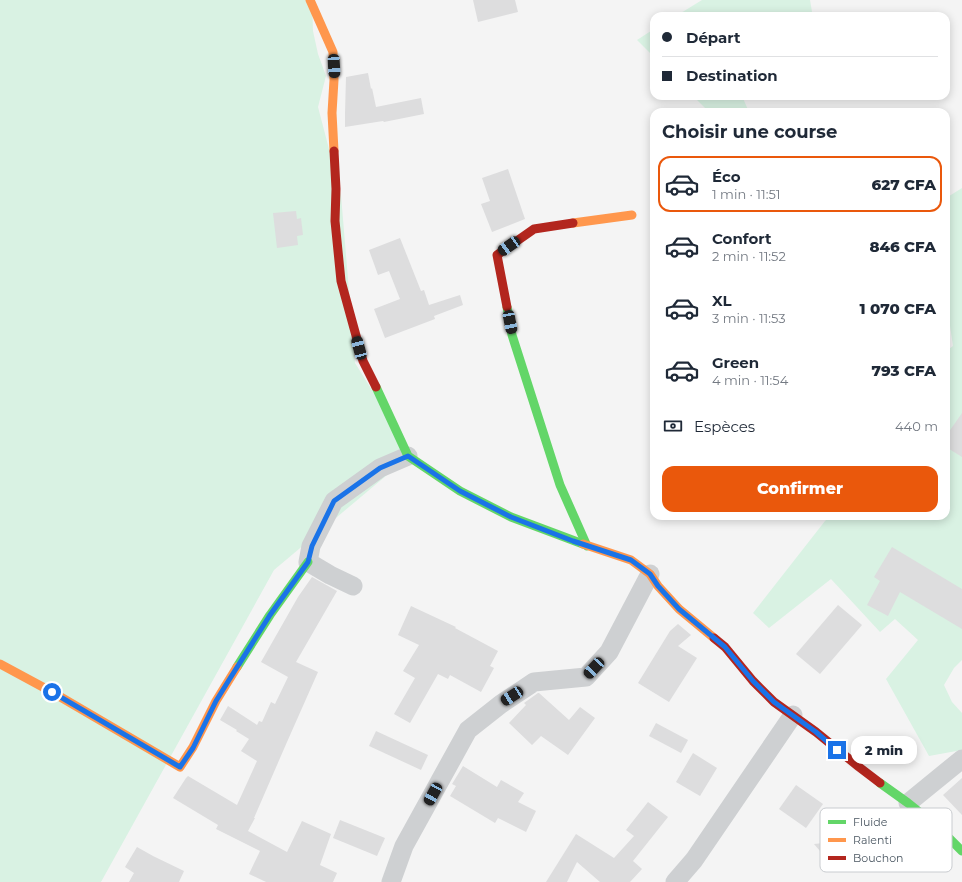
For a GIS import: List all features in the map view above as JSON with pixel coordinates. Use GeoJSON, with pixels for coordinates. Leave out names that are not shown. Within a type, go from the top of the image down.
{"type":"FeatureCollection","features":[{"type":"Feature","properties":{"kind":"street"},"geometry":{"type":"LineString","coordinates":[[310,0],[333,52],[334,80],[332,113],[336,189],[335,221],[341,281],[363,361],[408,456],[460,491],[511,517],[587,546],[631,560],[650,574],[658,586],[679,609],[725,647],[753,681],[774,702],[816,732],[859,767],[914,808]]}},
{"type":"Feature","properties":{"kind":"street"},"geometry":{"type":"LineString","coordinates":[[587,546],[560,485],[512,335],[497,255],[534,229],[632,215]]}},
{"type":"Feature","properties":{"kind":"street"},"geometry":{"type":"LineString","coordinates":[[0,664],[52,692],[180,767],[193,748],[216,701],[229,680],[270,615],[308,562],[312,546],[334,501],[380,468],[408,456]]}},
{"type":"Feature","properties":{"kind":"street"},"geometry":{"type":"LineString","coordinates":[[308,562],[353,586]]}},
{"type":"Feature","properties":{"kind":"street"},"geometry":{"type":"LineString","coordinates":[[391,882],[404,846],[468,730],[501,704],[534,682],[586,677],[609,652],[650,574]]}},
{"type":"Feature","properties":{"kind":"street"},"geometry":{"type":"LineString","coordinates":[[675,882],[694,860],[792,715]]}},
{"type":"Feature","properties":{"kind":"street"},"geometry":{"type":"LineString","coordinates":[[908,803],[962,759]]}},
{"type":"Feature","properties":{"kind":"street"},"geometry":{"type":"LineString","coordinates":[[952,841],[962,851]]}},
{"type":"Feature","properties":{"kind":"green space"},"geometry":{"type":"Polygon","coordinates":[[[0,0],[312,0],[313,31],[318,54],[326,76],[318,107],[341,195],[355,363],[412,454],[274,570],[101,882],[0,882],[0,0]]]}},
{"type":"Feature","properties":{"kind":"green space"},"geometry":{"type":"Polygon","coordinates":[[[702,0],[810,0],[812,12],[682,12],[702,0]]]}},
{"type":"Feature","properties":{"kind":"green space"},"geometry":{"type":"Polygon","coordinates":[[[650,32],[650,53],[637,40],[650,32]]]}},
{"type":"Feature","properties":{"kind":"green space"},"geometry":{"type":"Polygon","coordinates":[[[697,100],[744,100],[747,108],[705,108],[697,100]]]}},
{"type":"Feature","properties":{"kind":"green space"},"geometry":{"type":"Polygon","coordinates":[[[962,188],[962,660],[954,668],[944,685],[952,702],[962,713],[962,750],[929,756],[886,679],[918,640],[895,619],[880,632],[831,579],[769,628],[753,613],[826,520],[950,520],[950,348],[953,346],[950,326],[950,196],[962,188]]]}},
{"type":"Feature","properties":{"kind":"building"},"geometry":{"type":"Polygon","coordinates":[[[473,0],[515,0],[518,12],[478,22],[473,0]]]}},
{"type":"Feature","properties":{"kind":"building"},"geometry":{"type":"Polygon","coordinates":[[[368,73],[376,107],[421,98],[424,114],[384,122],[345,127],[346,77],[368,73]]]}},
{"type":"Feature","properties":{"kind":"building"},"geometry":{"type":"Polygon","coordinates":[[[508,169],[525,219],[492,232],[481,204],[490,201],[482,178],[508,169]]]}},
{"type":"Feature","properties":{"kind":"building"},"geometry":{"type":"Polygon","coordinates":[[[296,211],[297,219],[301,218],[303,235],[297,236],[298,245],[277,248],[273,213],[296,211]]]}},
{"type":"Feature","properties":{"kind":"building"},"geometry":{"type":"Polygon","coordinates":[[[400,238],[421,291],[424,290],[429,305],[460,295],[463,305],[434,316],[435,319],[385,338],[374,309],[400,299],[389,271],[378,275],[369,250],[400,238]]]}},
{"type":"Feature","properties":{"kind":"building"},"geometry":{"type":"Polygon","coordinates":[[[962,413],[962,457],[950,450],[950,430],[962,413]]]}},
{"type":"Feature","properties":{"kind":"building"},"geometry":{"type":"Polygon","coordinates":[[[892,547],[962,589],[962,629],[900,592],[888,616],[867,605],[880,581],[874,577],[892,547]]]}},
{"type":"Feature","properties":{"kind":"building"},"geometry":{"type":"Polygon","coordinates":[[[312,577],[337,591],[296,662],[318,672],[248,831],[287,852],[302,821],[331,834],[320,865],[337,873],[333,882],[266,882],[249,874],[260,851],[216,829],[218,825],[173,798],[188,776],[237,805],[257,761],[241,751],[249,739],[220,720],[228,706],[257,725],[259,721],[262,722],[271,702],[275,704],[288,677],[261,662],[298,597],[312,577]]]}},
{"type":"Feature","properties":{"kind":"building"},"geometry":{"type":"Polygon","coordinates":[[[838,605],[862,625],[820,674],[796,654],[838,605]]]}},
{"type":"Feature","properties":{"kind":"building"},"geometry":{"type":"Polygon","coordinates":[[[411,606],[456,627],[455,628],[498,651],[490,666],[494,668],[481,692],[450,675],[448,679],[438,674],[410,723],[394,714],[415,678],[403,671],[419,645],[398,635],[411,606]]]}},
{"type":"Feature","properties":{"kind":"building"},"geometry":{"type":"Polygon","coordinates":[[[678,624],[691,635],[678,646],[697,658],[669,702],[638,683],[670,631],[678,624]]]}},
{"type":"Feature","properties":{"kind":"building"},"geometry":{"type":"Polygon","coordinates":[[[538,693],[569,720],[580,707],[595,718],[568,755],[541,736],[532,745],[509,723],[526,705],[524,703],[538,693]]]}},
{"type":"Feature","properties":{"kind":"building"},"geometry":{"type":"Polygon","coordinates":[[[656,723],[688,740],[681,753],[649,736],[656,723]]]}},
{"type":"Feature","properties":{"kind":"building"},"geometry":{"type":"Polygon","coordinates":[[[376,731],[428,755],[421,770],[369,746],[376,731]]]}},
{"type":"Feature","properties":{"kind":"building"},"geometry":{"type":"Polygon","coordinates":[[[693,753],[717,768],[700,796],[676,782],[693,753]]]}},
{"type":"Feature","properties":{"kind":"building"},"geometry":{"type":"Polygon","coordinates":[[[463,766],[497,787],[501,780],[524,793],[518,802],[536,811],[526,832],[498,818],[495,823],[450,796],[456,786],[452,784],[463,766]]]}},
{"type":"Feature","properties":{"kind":"building"},"geometry":{"type":"Polygon","coordinates":[[[962,778],[962,815],[943,795],[962,778]]]}},
{"type":"Feature","properties":{"kind":"building"},"geometry":{"type":"Polygon","coordinates":[[[796,785],[823,804],[806,828],[779,809],[796,785]]]}},
{"type":"Feature","properties":{"kind":"building"},"geometry":{"type":"Polygon","coordinates":[[[648,802],[668,817],[633,861],[642,869],[630,882],[600,882],[577,862],[567,882],[546,882],[576,834],[614,858],[634,836],[626,830],[648,802]]]}},
{"type":"Feature","properties":{"kind":"building"},"geometry":{"type":"Polygon","coordinates":[[[340,820],[385,838],[377,856],[333,838],[340,820]]]}},
{"type":"Feature","properties":{"kind":"building"},"geometry":{"type":"Polygon","coordinates":[[[820,843],[820,851],[814,844],[820,843]]]}},
{"type":"Feature","properties":{"kind":"building"},"geometry":{"type":"Polygon","coordinates":[[[137,847],[184,871],[179,882],[129,882],[134,873],[125,867],[137,847]]]}},
{"type":"Feature","properties":{"kind":"traffic: fast"},"geometry":{"type":"LineString","coordinates":[[507,307],[512,335],[560,485],[587,546]]}},
{"type":"Feature","properties":{"kind":"traffic: fast"},"geometry":{"type":"LineString","coordinates":[[376,387],[408,456],[460,491],[511,517],[583,544]]}},
{"type":"Feature","properties":{"kind":"traffic: fast"},"geometry":{"type":"LineString","coordinates":[[237,667],[270,615],[308,562]]}},
{"type":"Feature","properties":{"kind":"traffic: fast"},"geometry":{"type":"LineString","coordinates":[[880,783],[914,808]]}},
{"type":"Feature","properties":{"kind":"traffic: fast"},"geometry":{"type":"LineString","coordinates":[[952,841],[962,851]]}},
{"type":"Feature","properties":{"kind":"traffic: slow"},"geometry":{"type":"LineString","coordinates":[[310,0],[333,52],[334,80],[332,113],[334,151]]}},
{"type":"Feature","properties":{"kind":"traffic: slow"},"geometry":{"type":"LineString","coordinates":[[573,223],[632,215]]}},
{"type":"Feature","properties":{"kind":"traffic: slow"},"geometry":{"type":"LineString","coordinates":[[583,544],[631,560],[650,574],[658,586],[679,609],[714,638]]}},
{"type":"Feature","properties":{"kind":"traffic: slow"},"geometry":{"type":"LineString","coordinates":[[0,664],[52,692],[180,767],[193,747],[216,701],[237,667]]}},
{"type":"Feature","properties":{"kind":"traffic: jam"},"geometry":{"type":"LineString","coordinates":[[334,151],[336,189],[335,221],[341,281],[363,361],[376,387]]}},
{"type":"Feature","properties":{"kind":"traffic: jam"},"geometry":{"type":"LineString","coordinates":[[507,307],[497,255],[534,229],[573,223]]}},
{"type":"Feature","properties":{"kind":"traffic: jam"},"geometry":{"type":"LineString","coordinates":[[714,638],[725,647],[753,681],[774,702],[816,732],[880,783]]}},
{"type":"Feature","properties":{"kind":"route"},"geometry":{"type":"LineString","coordinates":[[52,692],[180,767],[193,748],[216,701],[229,680],[270,615],[308,562],[312,546],[334,501],[380,468],[408,456],[460,491],[511,517],[573,541],[631,560],[650,574],[658,586],[679,609],[725,647],[753,681],[774,702],[816,732],[837,750]]}}]}
